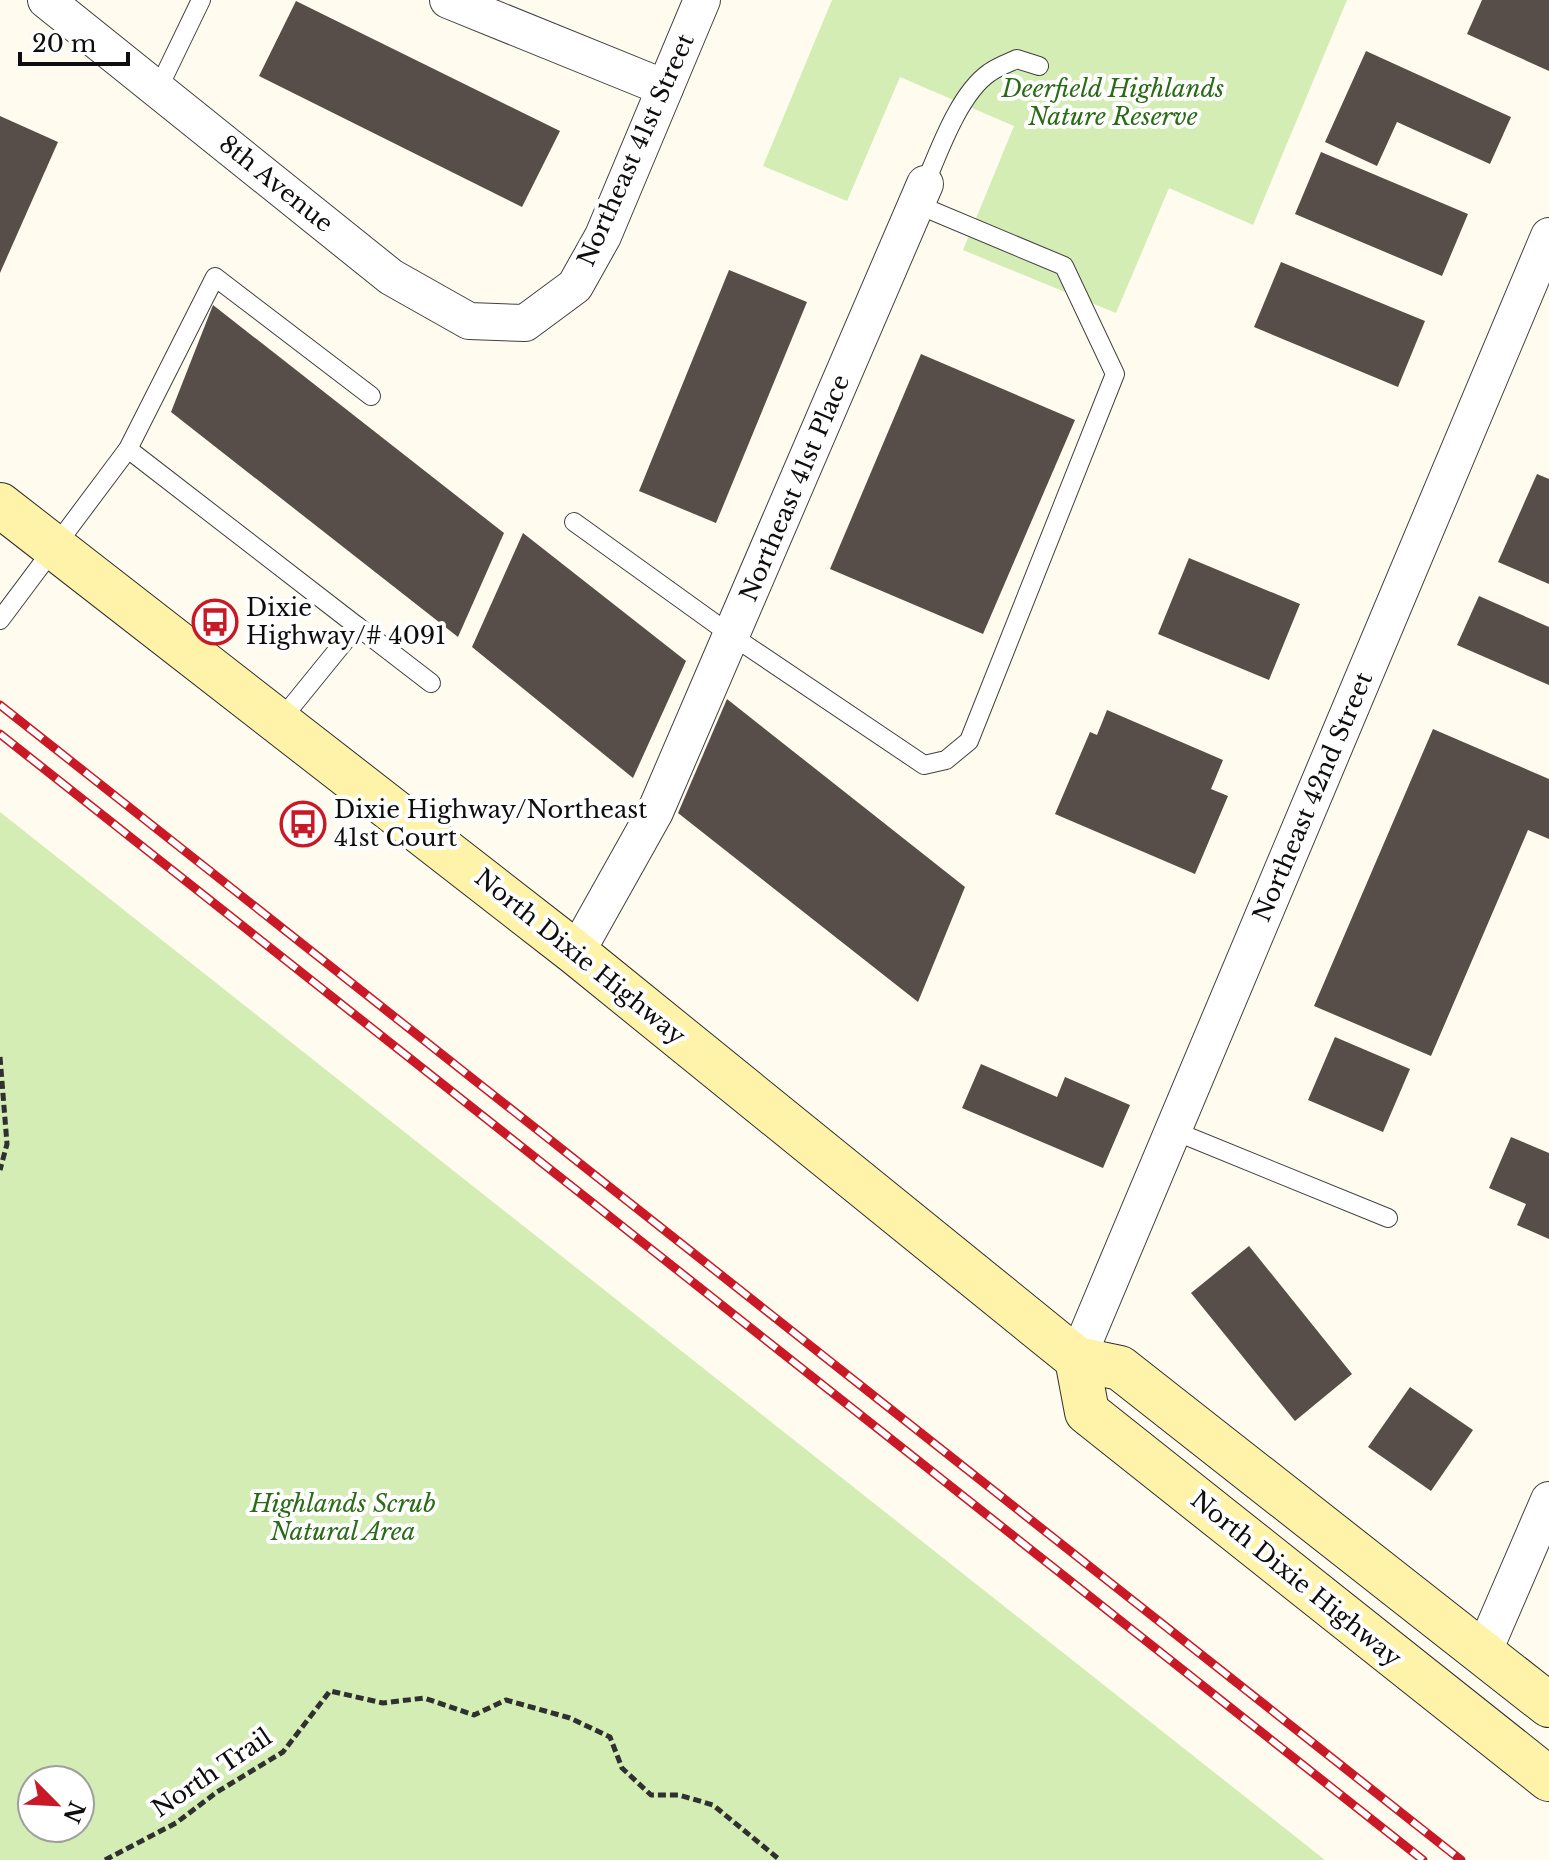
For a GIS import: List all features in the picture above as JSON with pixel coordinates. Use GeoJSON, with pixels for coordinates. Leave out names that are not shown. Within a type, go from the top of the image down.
{"type":"FeatureCollection","features":[{"type":"Feature","properties":{"kind":"main road","name":"North Dixie Highway"},"geometry":{"type":"LineString","coordinates":[[0,505],[576,953],[1077,1359],[1120,1368],[1549,1705]]}},
{"type":"Feature","properties":{"kind":"main road","name":"North Dixie Highway"},"geometry":{"type":"LineString","coordinates":[[1077,1359],[1087,1412],[1549,1779]]}},
{"type":"Feature","properties":{"kind":"street","name":"8th Avenue"},"geometry":{"type":"LineString","coordinates":[[46,0],[391,277],[469,321],[525,323]]}},
{"type":"Feature","properties":{"kind":"street"},"geometry":{"type":"LineString","coordinates":[[448,0],[665,88]]}},
{"type":"Feature","properties":{"kind":"street","name":"Northeast 41st Street"},"geometry":{"type":"LineString","coordinates":[[525,323],[575,286],[603,236],[702,0]]}},
{"type":"Feature","properties":{"kind":"street","name":"Northeast 41st Place"},"geometry":{"type":"LineString","coordinates":[[576,953],[655,812],[921,194]]}},
{"type":"Feature","properties":{"kind":"street","name":"Northeast 42nd Street"},"geometry":{"type":"LineString","coordinates":[[1077,1359],[1549,236]]}},
{"type":"Feature","properties":{"kind":"street"},"geometry":{"type":"LineString","coordinates":[[1483,1653],[1549,1500]]}},
{"type":"Feature","properties":{"kind":"lane"},"geometry":{"type":"LineString","coordinates":[[158,89],[201,0]]}},
{"type":"Feature","properties":{"kind":"lane","name":"Northeast 41st Place"},"geometry":{"type":"LineString","coordinates":[[921,194],[951,126],[987,74],[1017,59],[1039,66]]}},
{"type":"Feature","properties":{"kind":"lane"},"geometry":{"type":"LineString","coordinates":[[574,522],[731,635],[924,765],[946,760],[969,741],[1115,374],[1064,266],[921,194]]}},
{"type":"Feature","properties":{"kind":"lane"},"geometry":{"type":"LineString","coordinates":[[0,620],[128,449],[215,277],[371,396]]}},
{"type":"Feature","properties":{"kind":"lane"},"geometry":{"type":"LineString","coordinates":[[128,449],[431,683]]}},
{"type":"Feature","properties":{"kind":"lane"},"geometry":{"type":"LineString","coordinates":[[279,722],[357,626]]}},
{"type":"Feature","properties":{"kind":"lane"},"geometry":{"type":"LineString","coordinates":[[1172,1130],[1388,1218]]}},
{"type":"Feature","properties":{"kind":"path"},"geometry":{"type":"LineString","coordinates":[[0,1057],[7,1144],[0,1170]]}},
{"type":"Feature","properties":{"kind":"path","name":"North Trail"},"geometry":{"type":"LineString","coordinates":[[105,1860],[176,1823],[217,1792],[283,1752],[330,1691],[383,1703],[424,1698],[474,1715],[506,1700],[570,1718],[610,1737],[622,1768],[651,1795],[679,1795],[713,1805],[780,1860]]}},
{"type":"Feature","properties":{"kind":"green space","name":"Deerfield Highlands Nature Reserve"},"geometry":{"type":"Polygon","coordinates":[[[832,0],[1347,0],[1253,225],[1169,188],[1116,313],[963,250],[1014,126],[900,77],[847,201],[763,166],[832,0]]]}},
{"type":"Feature","properties":{"kind":"green space","name":"Highlands Scrub Natural Area"},"geometry":{"type":"Polygon","coordinates":[[[0,812],[1325,1860],[0,1860],[0,812]]]}},
{"type":"Feature","properties":{"kind":"building"},"geometry":{"type":"Polygon","coordinates":[[[1482,0],[1549,0],[1549,71],[1467,34],[1482,0]]]}},
{"type":"Feature","properties":{"kind":"building"},"geometry":{"type":"Polygon","coordinates":[[[296,1],[560,131],[522,207],[259,76],[296,1]]]}},
{"type":"Feature","properties":{"kind":"building"},"geometry":{"type":"Polygon","coordinates":[[[1366,51],[1511,117],[1490,164],[1397,122],[1377,166],[1325,142],[1366,51]]]}},
{"type":"Feature","properties":{"kind":"building"},"geometry":{"type":"Polygon","coordinates":[[[0,116],[58,142],[0,273],[0,116]]]}},
{"type":"Feature","properties":{"kind":"building"},"geometry":{"type":"Polygon","coordinates":[[[1321,152],[1468,214],[1442,276],[1295,214],[1321,152]]]}},
{"type":"Feature","properties":{"kind":"building"},"geometry":{"type":"Polygon","coordinates":[[[1281,262],[1425,321],[1398,387],[1254,327],[1281,262]]]}},
{"type":"Feature","properties":{"kind":"building"},"geometry":{"type":"Polygon","coordinates":[[[729,270],[807,302],[716,523],[639,491],[729,270]]]}},
{"type":"Feature","properties":{"kind":"building"},"geometry":{"type":"Polygon","coordinates":[[[213,305],[504,533],[458,637],[171,412],[213,305]]]}},
{"type":"Feature","properties":{"kind":"building"},"geometry":{"type":"Polygon","coordinates":[[[921,354],[1075,420],[983,634],[830,569],[921,354]]]}},
{"type":"Feature","properties":{"kind":"building"},"geometry":{"type":"Polygon","coordinates":[[[1537,474],[1549,479],[1549,584],[1498,562],[1537,474]]]}},
{"type":"Feature","properties":{"kind":"building"},"geometry":{"type":"Polygon","coordinates":[[[523,533],[686,661],[633,778],[472,647],[523,533]]]}},
{"type":"Feature","properties":{"kind":"building"},"geometry":{"type":"Polygon","coordinates":[[[1189,558],[1300,604],[1269,680],[1158,634],[1189,558]]]}},
{"type":"Feature","properties":{"kind":"building"},"geometry":{"type":"Polygon","coordinates":[[[1479,596],[1549,627],[1549,685],[1457,645],[1479,596]]]}},
{"type":"Feature","properties":{"kind":"building"},"geometry":{"type":"Polygon","coordinates":[[[727,699],[965,887],[918,1002],[678,813],[727,699]]]}},
{"type":"Feature","properties":{"kind":"building"},"geometry":{"type":"Polygon","coordinates":[[[1107,710],[1223,760],[1211,789],[1228,796],[1195,874],[1055,814],[1090,732],[1097,735],[1107,710]]]}},
{"type":"Feature","properties":{"kind":"building"},"geometry":{"type":"Polygon","coordinates":[[[1433,729],[1549,779],[1549,839],[1528,830],[1431,1056],[1314,1006],[1433,729]]]}},
{"type":"Feature","properties":{"kind":"building"},"geometry":{"type":"Polygon","coordinates":[[[1335,1037],[1410,1069],[1383,1132],[1308,1100],[1335,1037]]]}},
{"type":"Feature","properties":{"kind":"building"},"geometry":{"type":"Polygon","coordinates":[[[981,1064],[1057,1097],[1065,1077],[1130,1105],[1103,1168],[962,1108],[981,1064]]]}},
{"type":"Feature","properties":{"kind":"building"},"geometry":{"type":"Polygon","coordinates":[[[1511,1137],[1549,1153],[1549,1239],[1517,1225],[1526,1204],[1489,1188],[1511,1137]]]}},
{"type":"Feature","properties":{"kind":"building"},"geometry":{"type":"Polygon","coordinates":[[[1249,1246],[1352,1374],[1295,1421],[1191,1293],[1249,1246]]]}},
{"type":"Feature","properties":{"kind":"building"},"geometry":{"type":"Polygon","coordinates":[[[1410,1387],[1473,1430],[1431,1491],[1368,1447],[1410,1387]]]}},
{"type":"Feature","properties":{"kind":"railway"},"geometry":{"type":"LineString","coordinates":[[0,705],[1461,1860]]}},
{"type":"Feature","properties":{"kind":"railway"},"geometry":{"type":"LineString","coordinates":[[0,734],[1423,1860]]}},
{"type":"Feature","properties":{"kind":"place","name":"Dixie Highway/# 4091"},"geometry":{"type":"Point","coordinates":[215,622]}},
{"type":"Feature","properties":{"kind":"place","name":"Dixie Highway/Northeast 41st Court"},"geometry":{"type":"Point","coordinates":[303,824]}}]}
